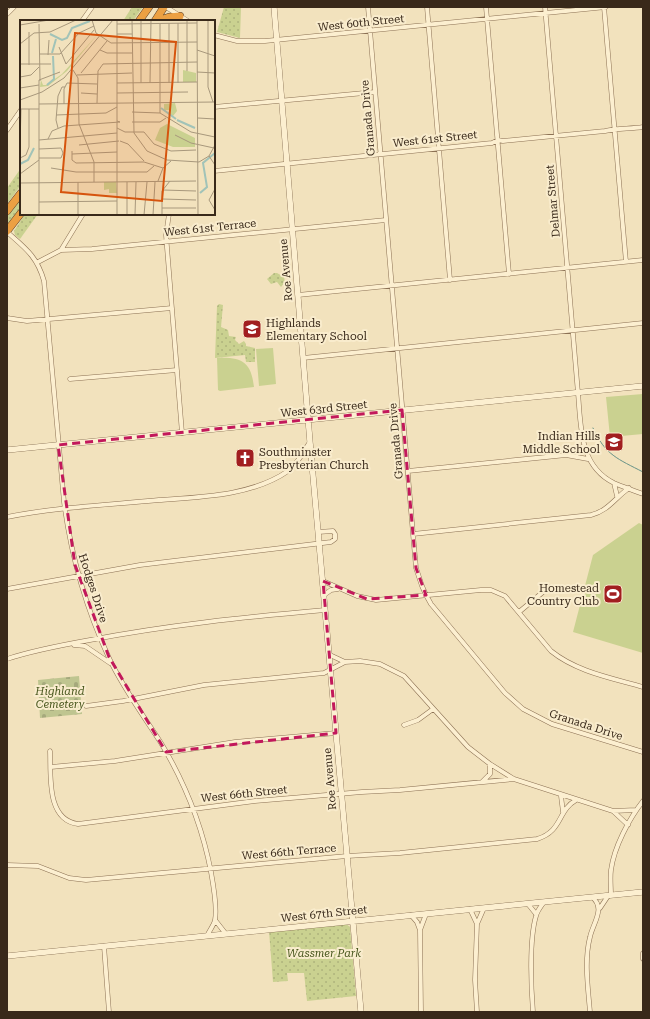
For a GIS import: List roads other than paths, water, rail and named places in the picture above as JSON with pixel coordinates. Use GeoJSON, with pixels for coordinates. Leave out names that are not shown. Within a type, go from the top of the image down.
{"type":"FeatureCollection","features":[{"type":"Feature","properties":{"kind":"highway"},"geometry":{"type":"LineString","coordinates":[[141,20],[149,7]]}},
{"type":"Feature","properties":{"kind":"highway"},"geometry":{"type":"LineString","coordinates":[[157,20],[165,7]]}},
{"type":"Feature","properties":{"kind":"highway"},"geometry":{"type":"LineString","coordinates":[[159,20],[180,16]]}},
{"type":"Feature","properties":{"kind":"highway"},"geometry":{"type":"LineString","coordinates":[[7,211],[20,194]]}},
{"type":"Feature","properties":{"kind":"highway"},"geometry":{"type":"LineString","coordinates":[[7,232],[20,214]]}},
{"type":"Feature","properties":{"kind":"main road","name":"Roe Avenue"},"geometry":{"type":"LineString","coordinates":[[274,7],[312,468],[320,543],[361,1012]]}},
{"type":"Feature","properties":{"kind":"main road","name":"West 63rd Street"},"geometry":{"type":"LineString","coordinates":[[7,450],[308,421],[643,386]]}},
{"type":"Feature","properties":{"kind":"main road","name":"West 67th Street"},"geometry":{"type":"LineString","coordinates":[[7,956],[643,892]]}},
{"type":"Feature","properties":{"kind":"street"},"geometry":{"type":"LineString","coordinates":[[7,14],[14,7]]}},
{"type":"Feature","properties":{"kind":"street"},"geometry":{"type":"LineString","coordinates":[[83,20],[92,7]]}},
{"type":"Feature","properties":{"kind":"street"},"geometry":{"type":"LineString","coordinates":[[165,7],[186,20]]}},
{"type":"Feature","properties":{"kind":"street","name":"Granada Drive"},"geometry":{"type":"LineString","coordinates":[[368,7],[416,568],[419,580],[426,595],[497,685],[523,709],[552,724],[643,752]]}},
{"type":"Feature","properties":{"kind":"street"},"geometry":{"type":"LineString","coordinates":[[427,7],[450,280]]}},
{"type":"Feature","properties":{"kind":"street"},"geometry":{"type":"LineString","coordinates":[[486,7],[509,274]]}},
{"type":"Feature","properties":{"kind":"street","name":"Delmar Street"},"geometry":{"type":"LineString","coordinates":[[545,7],[578,393],[584,446],[588,459]]}},
{"type":"Feature","properties":{"kind":"street"},"geometry":{"type":"LineString","coordinates":[[605,7],[626,262]]}},
{"type":"Feature","properties":{"kind":"street","name":"West 60th Street"},"geometry":{"type":"LineString","coordinates":[[215,35],[237,41],[276,40],[605,7]]}},
{"type":"Feature","properties":{"kind":"street"},"geometry":{"type":"LineString","coordinates":[[215,108],[375,92]]}},
{"type":"Feature","properties":{"kind":"street"},"geometry":{"type":"LineString","coordinates":[[7,130],[20,111]]}},
{"type":"Feature","properties":{"kind":"street","name":"West 61st Street"},"geometry":{"type":"LineString","coordinates":[[215,171],[492,143],[498,140],[503,142],[615,128],[620,130],[643,127]]}},
{"type":"Feature","properties":{"kind":"street"},"geometry":{"type":"LineString","coordinates":[[61,250],[82,215]]}},
{"type":"Feature","properties":{"kind":"street"},"geometry":{"type":"LineString","coordinates":[[169,215],[166,226],[182,433]]}},
{"type":"Feature","properties":{"kind":"street","name":"West 61st Terrace"},"geometry":{"type":"LineString","coordinates":[[38,262],[61,250],[167,242],[386,220]]}},
{"type":"Feature","properties":{"kind":"street","name":"Hodges Drive"},"geometry":{"type":"LineString","coordinates":[[7,232],[31,253],[38,262],[44,281],[65,509],[78,576],[100,638],[112,664],[166,752],[179,775],[194,808],[205,844],[210,868],[215,920]]}},
{"type":"Feature","properties":{"kind":"street"},"geometry":{"type":"LineString","coordinates":[[298,295],[643,260]]}},
{"type":"Feature","properties":{"kind":"street"},"geometry":{"type":"LineString","coordinates":[[7,318],[18,320],[47,319],[172,308]]}},
{"type":"Feature","properties":{"kind":"street"},"geometry":{"type":"LineString","coordinates":[[303,358],[643,323]]}},
{"type":"Feature","properties":{"kind":"street"},"geometry":{"type":"LineString","coordinates":[[70,379],[177,370]]}},
{"type":"Feature","properties":{"kind":"street"},"geometry":{"type":"LineString","coordinates":[[7,517],[65,509],[196,497],[244,489],[271,481],[294,466],[310,442]]}},
{"type":"Feature","properties":{"kind":"street"},"geometry":{"type":"LineString","coordinates":[[566,455],[584,446]]}},
{"type":"Feature","properties":{"kind":"street"},"geometry":{"type":"LineString","coordinates":[[408,471],[566,455],[588,459],[603,475],[613,482],[643,494]]}},
{"type":"Feature","properties":{"kind":"street"},"geometry":{"type":"LineString","coordinates":[[294,466],[304,465],[312,468]]}},
{"type":"Feature","properties":{"kind":"street"},"geometry":{"type":"LineString","coordinates":[[613,482],[617,496]]}},
{"type":"Feature","properties":{"kind":"street"},"geometry":{"type":"LineString","coordinates":[[413,534],[591,516],[600,513],[610,506],[617,496],[629,488]]}},
{"type":"Feature","properties":{"kind":"street"},"geometry":{"type":"LineString","coordinates":[[7,589],[180,560],[334,541],[336,536],[331,531],[318,532]]}},
{"type":"Feature","properties":{"kind":"street"},"geometry":{"type":"LineString","coordinates":[[323,581],[367,599],[491,590],[504,596],[551,651],[565,661],[581,668],[643,687]]}},
{"type":"Feature","properties":{"kind":"street"},"geometry":{"type":"LineString","coordinates":[[519,612],[549,586]]}},
{"type":"Feature","properties":{"kind":"street"},"geometry":{"type":"LineString","coordinates":[[324,595],[331,590],[339,588]]}},
{"type":"Feature","properties":{"kind":"street"},"geometry":{"type":"LineString","coordinates":[[7,659],[100,638],[211,621],[325,610]]}},
{"type":"Feature","properties":{"kind":"street"},"geometry":{"type":"LineString","coordinates":[[70,644],[85,646],[112,664]]}},
{"type":"Feature","properties":{"kind":"street"},"geometry":{"type":"LineString","coordinates":[[330,655],[345,662],[373,662],[392,668],[412,683],[433,709],[468,747],[490,764],[514,779]]}},
{"type":"Feature","properties":{"kind":"street"},"geometry":{"type":"LineString","coordinates":[[86,706],[133,699],[204,685],[324,673],[345,662]]}},
{"type":"Feature","properties":{"kind":"street"},"geometry":{"type":"LineString","coordinates":[[404,725],[418,720],[433,709]]}},
{"type":"Feature","properties":{"kind":"street"},"geometry":{"type":"LineString","coordinates":[[50,751],[51,767],[115,761],[234,742],[336,733]]}},
{"type":"Feature","properties":{"kind":"street"},"geometry":{"type":"LineString","coordinates":[[482,782],[490,774],[490,764]]}},
{"type":"Feature","properties":{"kind":"street","name":"West 66th Street"},"geometry":{"type":"LineString","coordinates":[[51,767],[55,806],[61,816],[70,823],[84,824],[194,808],[342,793],[400,790],[514,779],[561,796],[613,811],[636,810]]}},
{"type":"Feature","properties":{"kind":"street"},"geometry":{"type":"LineString","coordinates":[[561,796],[564,806],[563,814]]}},
{"type":"Feature","properties":{"kind":"street","name":"West 66th Terrace"},"geometry":{"type":"LineString","coordinates":[[7,865],[38,866],[69,878],[86,880],[538,840],[555,829],[567,808],[576,800]]}},
{"type":"Feature","properties":{"kind":"street"},"geometry":{"type":"LineString","coordinates":[[590,1012],[588,949],[592,928],[600,909],[610,895],[611,869],[628,825],[643,801]]}},
{"type":"Feature","properties":{"kind":"street"},"geometry":{"type":"LineString","coordinates":[[613,811],[628,825]]}},
{"type":"Feature","properties":{"kind":"street"},"geometry":{"type":"LineString","coordinates":[[592,897],[598,902],[600,909]]}},
{"type":"Feature","properties":{"kind":"street"},"geometry":{"type":"LineString","coordinates":[[533,1012],[532,958],[536,914],[544,902]]}},
{"type":"Feature","properties":{"kind":"street"},"geometry":{"type":"LineString","coordinates":[[528,904],[536,914]]}},
{"type":"Feature","properties":{"kind":"street"},"geometry":{"type":"LineString","coordinates":[[477,1012],[475,980],[477,924],[484,908]]}},
{"type":"Feature","properties":{"kind":"street"},"geometry":{"type":"LineString","coordinates":[[470,909],[477,924]]}},
{"type":"Feature","properties":{"kind":"street"},"geometry":{"type":"LineString","coordinates":[[420,930],[426,914]]}},
{"type":"Feature","properties":{"kind":"street"},"geometry":{"type":"LineString","coordinates":[[411,915],[417,922],[420,930],[421,1012]]}},
{"type":"Feature","properties":{"kind":"street"},"geometry":{"type":"LineString","coordinates":[[207,936],[215,920],[226,934]]}},
{"type":"Feature","properties":{"kind":"street"},"geometry":{"type":"LineString","coordinates":[[104,946],[109,1012]]}},
{"type":"Feature","properties":{"kind":"street"},"geometry":{"type":"LineString","coordinates":[[643,953],[643,959]]}},
{"type":"Feature","properties":{"kind":"waterway"},"geometry":{"type":"LineString","coordinates":[[593,428],[602,444],[613,455],[643,472]]}},
{"type":"Feature","properties":{"kind":"place","name":"Highlands Elementary School"},"geometry":{"type":"Point","coordinates":[252,329]}},
{"type":"Feature","properties":{"kind":"place","name":"Indian Hills Middle School"},"geometry":{"type":"Point","coordinates":[614,442]}},
{"type":"Feature","properties":{"kind":"place","name":"Southminster Presbyterian Church"},"geometry":{"type":"Point","coordinates":[245,458]}},
{"type":"Feature","properties":{"kind":"place","name":"Homestead Country Club"},"geometry":{"type":"Point","coordinates":[613,594]}},
{"type":"Feature","properties":{"kind":"park label","name":"Highland Cemetery"},"geometry":{"type":"Point","coordinates":[60,697]}},
{"type":"Feature","properties":{"kind":"park label","name":"Wassmer Park"},"geometry":{"type":"Point","coordinates":[324,953]}}]}
